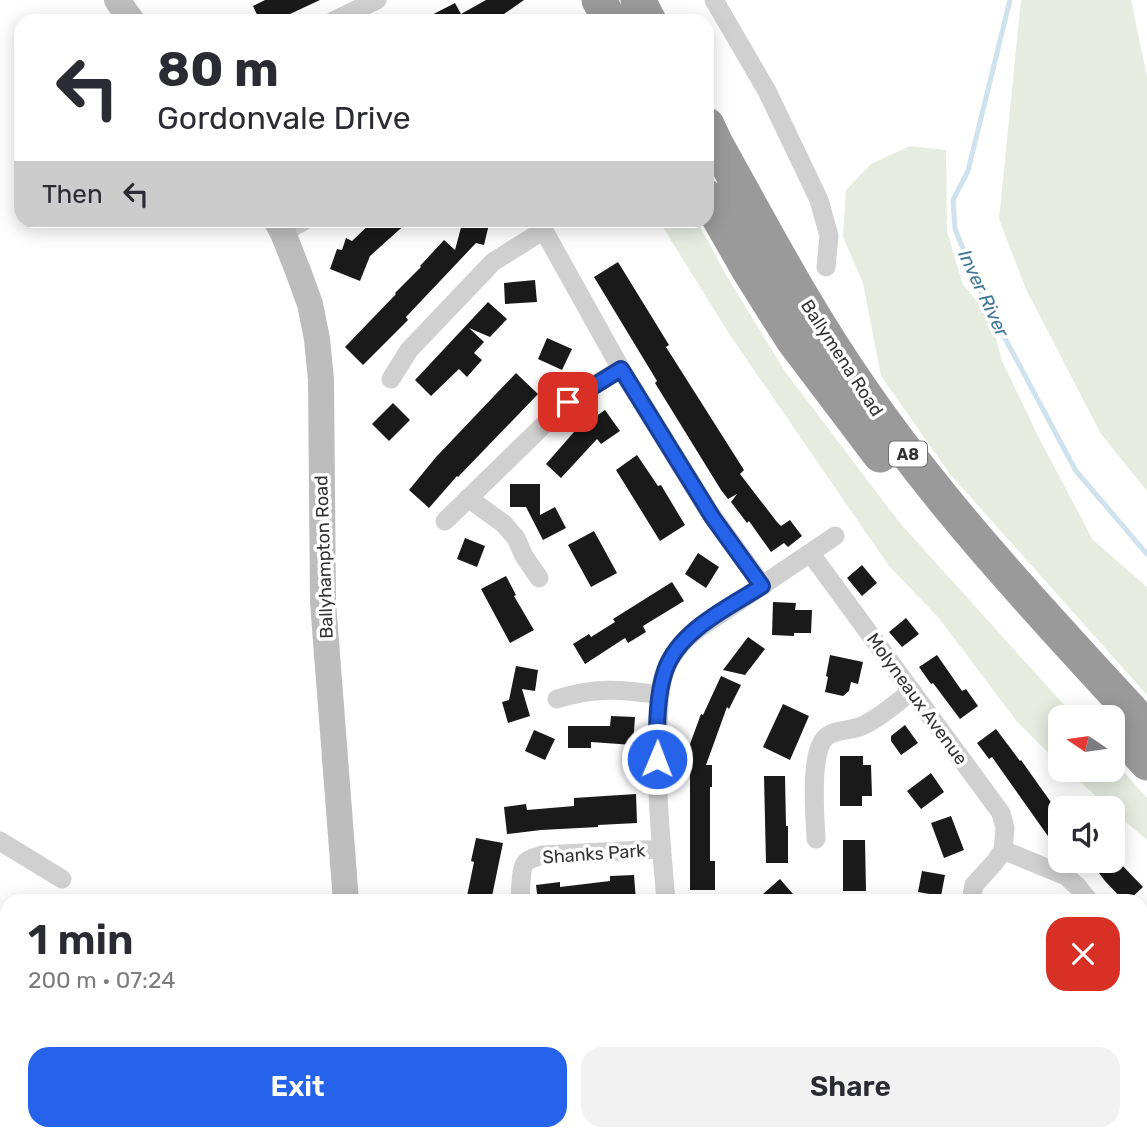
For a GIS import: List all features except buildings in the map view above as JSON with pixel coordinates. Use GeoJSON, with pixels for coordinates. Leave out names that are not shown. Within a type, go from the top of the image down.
{"type":"FeatureCollection","features":[{"type":"Feature","properties":{"kind":"highway","name":"Ballymena Road"},"geometry":{"type":"LineString","coordinates":[[714,140],[811,313],[862,391],[901,444],[969,532],[1147,728]]}},
{"type":"Feature","properties":{"kind":"highway","name":"Ballymena Road"},"geometry":{"type":"LineString","coordinates":[[714,209],[793,340],[948,545],[1094,705]]}},
{"type":"Feature","properties":{"kind":"highway"},"geometry":{"type":"LineString","coordinates":[[1125,739],[1147,763]]}},
{"type":"Feature","properties":{"kind":"street"},"geometry":{"type":"LineString","coordinates":[[714,0],[767,91],[819,200],[830,236],[825,267]]}},
{"type":"Feature","properties":{"kind":"street"},"geometry":{"type":"LineString","coordinates":[[357,14],[374,9]]}},
{"type":"Feature","properties":{"kind":"street","name":"Ballyhampton Road"},"geometry":{"type":"LineString","coordinates":[[289,228],[310,304],[321,380],[323,602],[345,894]]}},
{"type":"Feature","properties":{"kind":"street"},"geometry":{"type":"LineString","coordinates":[[391,379],[409,351],[493,262],[537,228]]}},
{"type":"Feature","properties":{"kind":"street"},"geometry":{"type":"LineString","coordinates":[[543,228],[621,369],[713,518],[762,586]]}},
{"type":"Feature","properties":{"kind":"street"},"geometry":{"type":"LineString","coordinates":[[445,521],[568,402],[621,369]]}},
{"type":"Feature","properties":{"kind":"street"},"geometry":{"type":"LineString","coordinates":[[468,498],[504,524],[516,538],[539,578]]}},
{"type":"Feature","properties":{"kind":"street"},"geometry":{"type":"LineString","coordinates":[[665,894],[657,759],[660,695],[670,660],[688,637],[709,620],[835,536]]}},
{"type":"Feature","properties":{"kind":"street","name":"Molyneaux Avenue"},"geometry":{"type":"LineString","coordinates":[[811,554],[1001,813],[1005,828],[1003,850]]}},
{"type":"Feature","properties":{"kind":"street"},"geometry":{"type":"LineString","coordinates":[[557,699],[587,691],[623,690],[660,695]]}},
{"type":"Feature","properties":{"kind":"street"},"geometry":{"type":"LineString","coordinates":[[816,839],[815,761],[820,744],[829,735],[866,724],[912,691]]}},
{"type":"Feature","properties":{"kind":"street"},"geometry":{"type":"LineString","coordinates":[[1,843],[62,879]]}},
{"type":"Feature","properties":{"kind":"street","name":"Shanks Park"},"geometry":{"type":"LineString","coordinates":[[521,894],[526,862],[542,855],[662,849]]}},
{"type":"Feature","properties":{"kind":"street"},"geometry":{"type":"LineString","coordinates":[[972,894],[976,882],[1003,850],[1066,876],[1084,894]]}},
{"type":"Feature","properties":{"kind":"shaded area"},"geometry":{"type":"Polygon","coordinates":[[[1021,0],[1131,0],[1147,77],[1147,491],[1101,434],[1026,289],[999,219],[1021,0]]]}},
{"type":"Feature","properties":{"kind":"shaded area"},"geometry":{"type":"Polygon","coordinates":[[[910,146],[946,150],[947,231],[963,285],[990,316],[1002,361],[1093,540],[1147,587],[1147,695],[950,474],[881,376],[863,283],[843,237],[846,190],[871,164],[910,146]]]}},
{"type":"Feature","properties":{"kind":"shaded area"},"geometry":{"type":"Polygon","coordinates":[[[663,228],[701,228],[784,370],[899,522],[1064,705],[1048,705],[1048,752],[1018,723],[938,617],[889,566],[730,335],[663,228]]]}},
{"type":"Feature","properties":{"kind":"shaded area"},"geometry":{"type":"Polygon","coordinates":[[[1125,773],[1147,798],[1147,840],[1125,821],[1125,796],[1096,796],[1080,782],[1125,782],[1125,773]]]}},
{"type":"Feature","properties":{"kind":"waterway","name":"Inver River"},"geometry":{"type":"LineString","coordinates":[[1010,0],[968,171],[953,200],[955,229],[983,297],[1076,471],[1147,554]]}},
{"type":"Feature","properties":{"kind":"route"},"geometry":{"type":"LineString","coordinates":[[568,402],[621,369],[713,518],[762,586],[709,620],[680,645],[670,660],[660,695],[657,759]]}}]}
